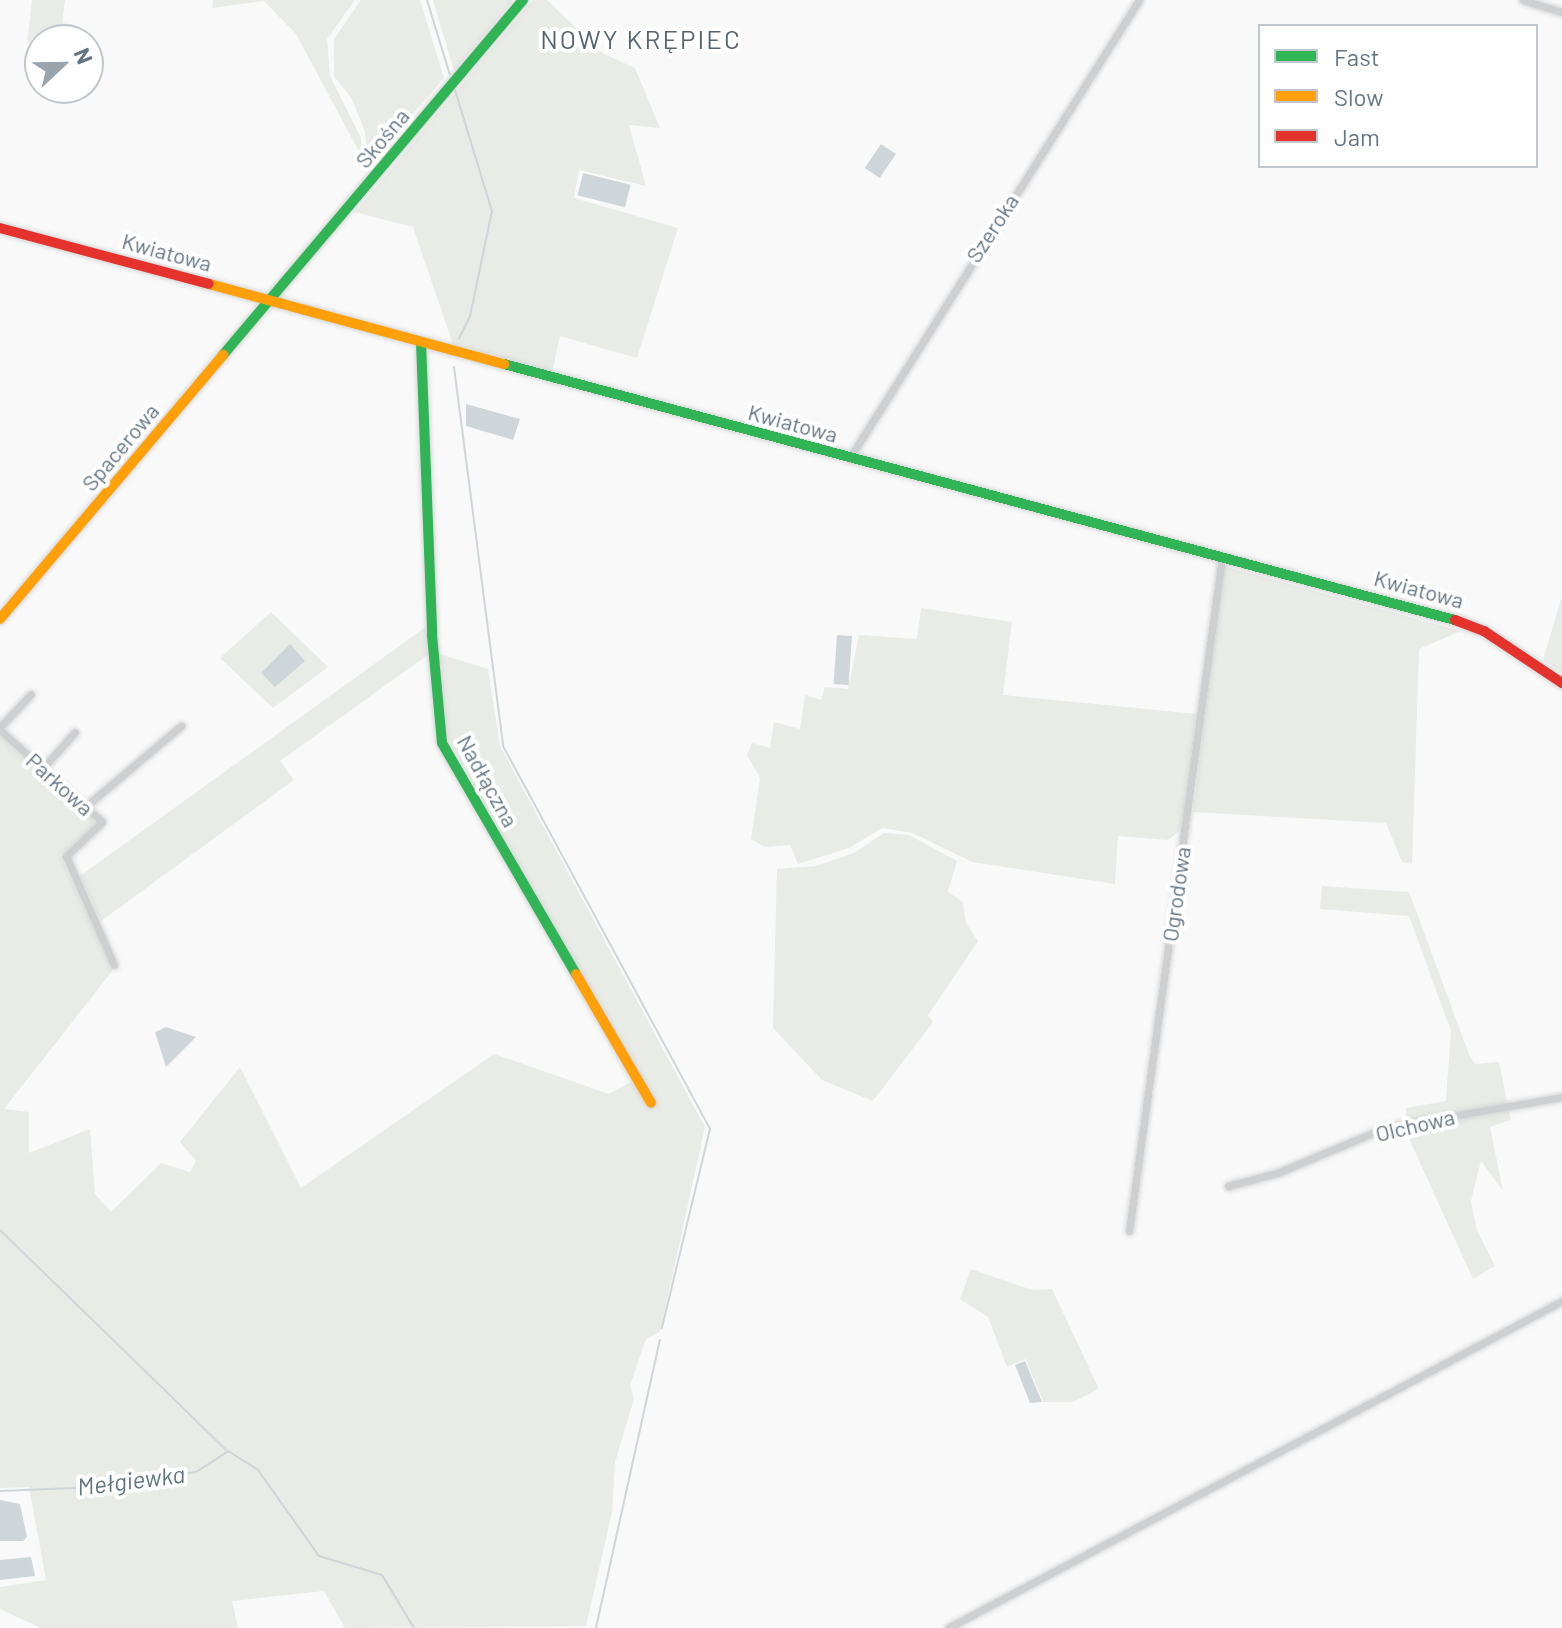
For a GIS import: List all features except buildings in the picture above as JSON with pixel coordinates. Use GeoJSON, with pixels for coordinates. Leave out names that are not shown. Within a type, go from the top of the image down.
{"type":"FeatureCollection","features":[{"type":"Feature","properties":{"kind":"street","name":"Skośna"},"geometry":{"type":"LineString","coordinates":[[271,301],[523,0]]}},
{"type":"Feature","properties":{"kind":"street","name":"Szeroka"},"geometry":{"type":"LineString","coordinates":[[849,459],[1139,0]]}},
{"type":"Feature","properties":{"kind":"street"},"geometry":{"type":"LineString","coordinates":[[1523,0],[1562,12]]}},
{"type":"Feature","properties":{"kind":"street","name":"Kwiatowa"},"geometry":{"type":"LineString","coordinates":[[0,228],[1467,623],[1562,683]]}},
{"type":"Feature","properties":{"kind":"street","name":"Spacerowa"},"geometry":{"type":"LineString","coordinates":[[0,619],[271,301]]}},
{"type":"Feature","properties":{"kind":"street","name":"Nadłączna"},"geometry":{"type":"LineString","coordinates":[[421,342],[432,635],[442,743],[651,1103]]}},
{"type":"Feature","properties":{"kind":"street","name":"Ogrodowa"},"geometry":{"type":"LineString","coordinates":[[1129,1231],[1222,557]]}},
{"type":"Feature","properties":{"kind":"street"},"geometry":{"type":"LineString","coordinates":[[0,729],[31,694]]}},
{"type":"Feature","properties":{"kind":"street"},"geometry":{"type":"LineString","coordinates":[[85,807],[181,726]]}},
{"type":"Feature","properties":{"kind":"street","name":"Parkowa"},"geometry":{"type":"LineString","coordinates":[[0,729],[102,822],[66,856],[114,965]]}},
{"type":"Feature","properties":{"kind":"street"},"geometry":{"type":"LineString","coordinates":[[43,768],[75,732]]}},
{"type":"Feature","properties":{"kind":"street","name":"Olchowa"},"geometry":{"type":"LineString","coordinates":[[1228,1186],[1277,1173],[1387,1127],[1562,1097]]}},
{"type":"Feature","properties":{"kind":"street"},"geometry":{"type":"LineString","coordinates":[[948,1628],[1562,1301]]}},
{"type":"Feature","properties":{"kind":"shaded area"},"geometry":{"type":"Polygon","coordinates":[[[32,0],[65,0],[62,24],[29,24],[32,0]]]}},
{"type":"Feature","properties":{"kind":"shaded area"},"geometry":{"type":"Polygon","coordinates":[[[213,0],[355,0],[327,39],[330,76],[361,138],[363,159],[296,34],[264,1],[212,8],[213,0]]]}},
{"type":"Feature","properties":{"kind":"shaded area"},"geometry":{"type":"Polygon","coordinates":[[[361,0],[420,0],[444,78],[368,165],[365,132],[352,99],[334,76],[334,39],[361,0]]]}},
{"type":"Feature","properties":{"kind":"shaded area"},"geometry":{"type":"Polygon","coordinates":[[[433,0],[513,0],[454,71],[433,0]]]}},
{"type":"Feature","properties":{"kind":"shaded area"},"geometry":{"type":"Polygon","coordinates":[[[533,0],[547,0],[602,53],[635,68],[660,128],[629,125],[646,186],[579,170],[574,198],[678,228],[637,358],[560,336],[552,372],[453,344],[413,227],[355,212],[533,0]]]}},
{"type":"Feature","properties":{"kind":"shaded area"},"geometry":{"type":"Polygon","coordinates":[[[881,144],[896,154],[880,178],[865,168],[881,144]]]}},
{"type":"Feature","properties":{"kind":"shaded area"},"geometry":{"type":"Polygon","coordinates":[[[583,173],[631,185],[625,207],[577,195],[583,173]]]}},
{"type":"Feature","properties":{"kind":"shaded area"},"geometry":{"type":"Polygon","coordinates":[[[466,404],[520,419],[513,440],[466,426],[466,404]]]}},
{"type":"Feature","properties":{"kind":"shaded area"},"geometry":{"type":"Polygon","coordinates":[[[1223,566],[1461,631],[1419,649],[1412,864],[1402,862],[1386,823],[1193,812],[1223,566]]]}},
{"type":"Feature","properties":{"kind":"shaded area"},"geometry":{"type":"Polygon","coordinates":[[[1562,596],[1562,673],[1543,660],[1562,596]]]}},
{"type":"Feature","properties":{"kind":"shaded area"},"geometry":{"type":"Polygon","coordinates":[[[921,608],[1012,622],[1003,695],[1197,714],[1182,829],[1168,840],[1118,836],[1115,884],[972,862],[913,833],[882,828],[849,848],[798,864],[790,845],[765,847],[751,839],[760,778],[747,755],[752,743],[770,748],[774,722],[800,729],[805,695],[821,700],[825,687],[848,689],[859,635],[917,639],[921,608]]]}},
{"type":"Feature","properties":{"kind":"shaded area"},"geometry":{"type":"Polygon","coordinates":[[[271,612],[328,667],[273,708],[220,658],[271,612]]]}},
{"type":"Feature","properties":{"kind":"shaded area"},"geometry":{"type":"Polygon","coordinates":[[[427,626],[429,654],[280,761],[294,780],[101,921],[80,876],[427,626]]]}},
{"type":"Feature","properties":{"kind":"shaded area"},"geometry":{"type":"Polygon","coordinates":[[[837,635],[852,636],[849,685],[834,684],[837,635]]]}},
{"type":"Feature","properties":{"kind":"shaded area"},"geometry":{"type":"Polygon","coordinates":[[[290,644],[305,661],[275,687],[261,673],[290,644]]]}},
{"type":"Feature","properties":{"kind":"shaded area"},"geometry":{"type":"Polygon","coordinates":[[[437,653],[488,669],[500,746],[705,1127],[660,1332],[646,1339],[630,1385],[634,1399],[615,1462],[612,1512],[586,1626],[345,1628],[324,1591],[232,1601],[238,1628],[41,1628],[0,1609],[0,1587],[46,1580],[29,1487],[0,1488],[0,736],[97,823],[60,856],[113,970],[4,1109],[29,1112],[29,1153],[90,1129],[95,1194],[111,1212],[161,1163],[190,1172],[196,1161],[180,1142],[240,1067],[301,1188],[494,1054],[609,1094],[638,1078],[444,731],[437,653]]]}},
{"type":"Feature","properties":{"kind":"shaded area"},"geometry":{"type":"Polygon","coordinates":[[[884,833],[909,835],[957,861],[948,892],[963,902],[966,923],[978,941],[928,1015],[933,1022],[873,1101],[822,1080],[773,1028],[777,869],[816,866],[854,853],[884,833]]]}},
{"type":"Feature","properties":{"kind":"shaded area"},"geometry":{"type":"Polygon","coordinates":[[[1322,886],[1409,892],[1470,1057],[1475,1064],[1499,1062],[1511,1120],[1490,1127],[1503,1191],[1481,1161],[1471,1201],[1477,1231],[1495,1266],[1473,1279],[1406,1132],[1406,1108],[1446,1101],[1451,1031],[1409,916],[1320,909],[1322,886]]]}},
{"type":"Feature","properties":{"kind":"shaded area"},"geometry":{"type":"Polygon","coordinates":[[[166,1027],[196,1037],[166,1067],[155,1032],[166,1027]]]}},
{"type":"Feature","properties":{"kind":"shaded area"},"geometry":{"type":"Polygon","coordinates":[[[971,1269],[1032,1290],[1052,1289],[1099,1389],[1073,1402],[1043,1402],[1026,1359],[1007,1367],[988,1317],[960,1299],[971,1269]]]}},
{"type":"Feature","properties":{"kind":"shaded area"},"geometry":{"type":"Polygon","coordinates":[[[1025,1361],[1042,1402],[1030,1403],[1015,1365],[1025,1361]]]}},
{"type":"Feature","properties":{"kind":"shaded area"},"geometry":{"type":"Polygon","coordinates":[[[0,1500],[20,1504],[27,1537],[23,1541],[0,1541],[0,1500]]]}},
{"type":"Feature","properties":{"kind":"shaded area"},"geometry":{"type":"Polygon","coordinates":[[[31,1557],[35,1576],[0,1580],[0,1560],[31,1557]]]}},
{"type":"Feature","properties":{"kind":"waterway"},"geometry":{"type":"LineString","coordinates":[[427,0],[450,75]]}},
{"type":"Feature","properties":{"kind":"waterway"},"geometry":{"type":"LineString","coordinates":[[455,90],[492,211],[470,316],[459,339]]}},
{"type":"Feature","properties":{"kind":"waterway"},"geometry":{"type":"LineString","coordinates":[[454,367],[503,746],[710,1129],[662,1328]]}},
{"type":"Feature","properties":{"kind":"waterway"},"geometry":{"type":"LineString","coordinates":[[0,1230],[226,1450]]}},
{"type":"Feature","properties":{"kind":"waterway"},"geometry":{"type":"LineString","coordinates":[[596,1628],[660,1340]]}},
{"type":"Feature","properties":{"kind":"waterway","name":"Mełgiewka"},"geometry":{"type":"LineString","coordinates":[[0,1491],[123,1486],[196,1472],[228,1451],[258,1470],[319,1556],[382,1575],[414,1628]]}},
{"type":"Feature","properties":{"kind":"traffic: fast"},"geometry":{"type":"LineString","coordinates":[[223,355],[523,0]]}},
{"type":"Feature","properties":{"kind":"traffic: fast"},"geometry":{"type":"LineString","coordinates":[[421,342],[432,635],[442,743],[576,974]]}},
{"type":"Feature","properties":{"kind":"traffic: fast"},"geometry":{"type":"LineString","coordinates":[[504,364],[1455,620]]}},
{"type":"Feature","properties":{"kind":"traffic: slow"},"geometry":{"type":"LineString","coordinates":[[209,284],[504,364]]}},
{"type":"Feature","properties":{"kind":"traffic: slow"},"geometry":{"type":"LineString","coordinates":[[0,619],[223,355]]}},
{"type":"Feature","properties":{"kind":"traffic: slow"},"geometry":{"type":"LineString","coordinates":[[576,974],[651,1103]]}},
{"type":"Feature","properties":{"kind":"traffic: jam"},"geometry":{"type":"LineString","coordinates":[[0,228],[209,284]]}},
{"type":"Feature","properties":{"kind":"traffic: jam"},"geometry":{"type":"LineString","coordinates":[[1455,620],[1484,631],[1562,683]]}},
{"type":"Feature","properties":{"kind":"district","name":"NOWY KRĘPIEC"},"geometry":{"type":"Point","coordinates":[641,39]}}]}
